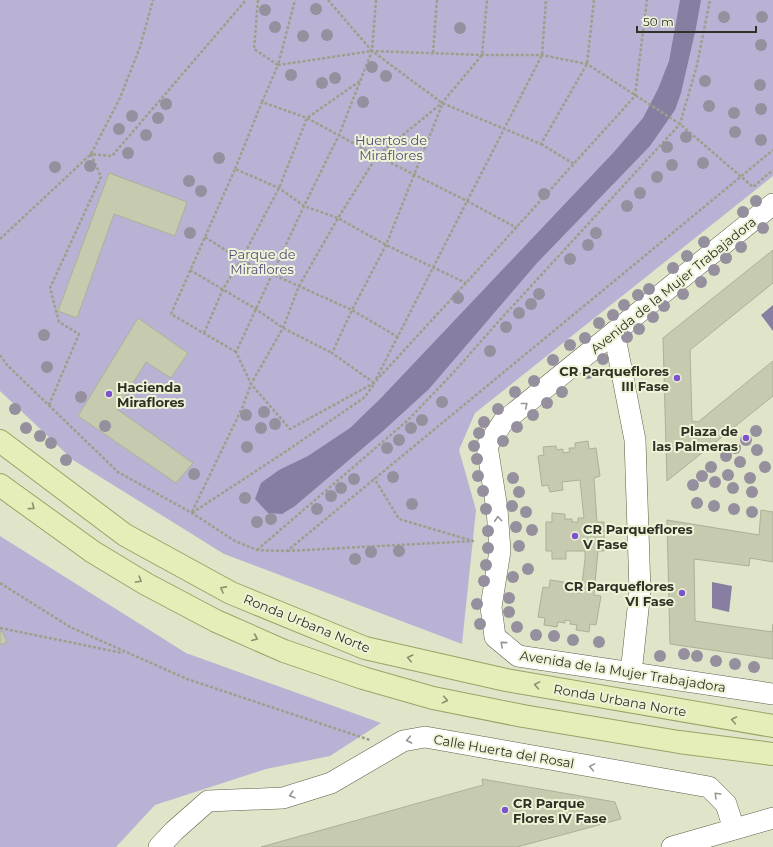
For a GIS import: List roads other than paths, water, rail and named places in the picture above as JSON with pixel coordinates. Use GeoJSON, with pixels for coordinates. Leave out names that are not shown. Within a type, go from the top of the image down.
{"type":"FeatureCollection","features":[{"type":"Feature","properties":{"kind":"main road","name":"Ronda Urbana Norte"},"geometry":{"type":"LineString","coordinates":[[0,441],[125,535],[231,593],[365,648],[506,680],[773,726]]}},
{"type":"Feature","properties":{"kind":"main road"},"geometry":{"type":"LineString","coordinates":[[0,484],[93,552],[146,584],[216,621],[299,656],[363,678],[440,699],[523,716],[648,737],[773,754]]}},
{"type":"Feature","properties":{"kind":"street","name":"Avenida de la Mujer Trabajadora"},"geometry":{"type":"LineString","coordinates":[[773,204],[503,422],[487,446],[498,509],[500,551],[490,607],[496,637],[518,656],[773,694]]}},
{"type":"Feature","properties":{"kind":"street"},"geometry":{"type":"LineString","coordinates":[[614,332],[635,440],[640,591],[631,673]]}},
{"type":"Feature","properties":{"kind":"street","name":"Calle Huerta del Rosal"},"geometry":{"type":"LineString","coordinates":[[159,847],[174,831],[208,801],[283,798],[331,783],[403,741],[425,737],[709,787],[726,804],[734,829]]}},
{"type":"Feature","properties":{"kind":"street"},"geometry":{"type":"LineString","coordinates":[[672,847],[773,818]]}},
{"type":"Feature","properties":{"kind":"place","name":"CR Parqueflores III Fase"},"geometry":{"type":"Point","coordinates":[677,378]}},
{"type":"Feature","properties":{"kind":"place","name":"Hacienda Miraflores"},"geometry":{"type":"Point","coordinates":[109,394]}},
{"type":"Feature","properties":{"kind":"place","name":"Plaza de las Palmeras"},"geometry":{"type":"Point","coordinates":[746,438]}},
{"type":"Feature","properties":{"kind":"place","name":"CR Parqueflores V Fase"},"geometry":{"type":"Point","coordinates":[575,536]}},
{"type":"Feature","properties":{"kind":"place","name":"CR Parqueflores VI Fase"},"geometry":{"type":"Point","coordinates":[682,593]}},
{"type":"Feature","properties":{"kind":"place","name":"CR Parque Flores IV Fase"},"geometry":{"type":"Point","coordinates":[505,810]}},
{"type":"Feature","properties":{"kind":"park label","name":"Huertos de Miraflores"},"geometry":{"type":"Point","coordinates":[391,148]}},
{"type":"Feature","properties":{"kind":"park label","name":"Parque de Miraflores"},"geometry":{"type":"Point","coordinates":[262,262]}}]}
